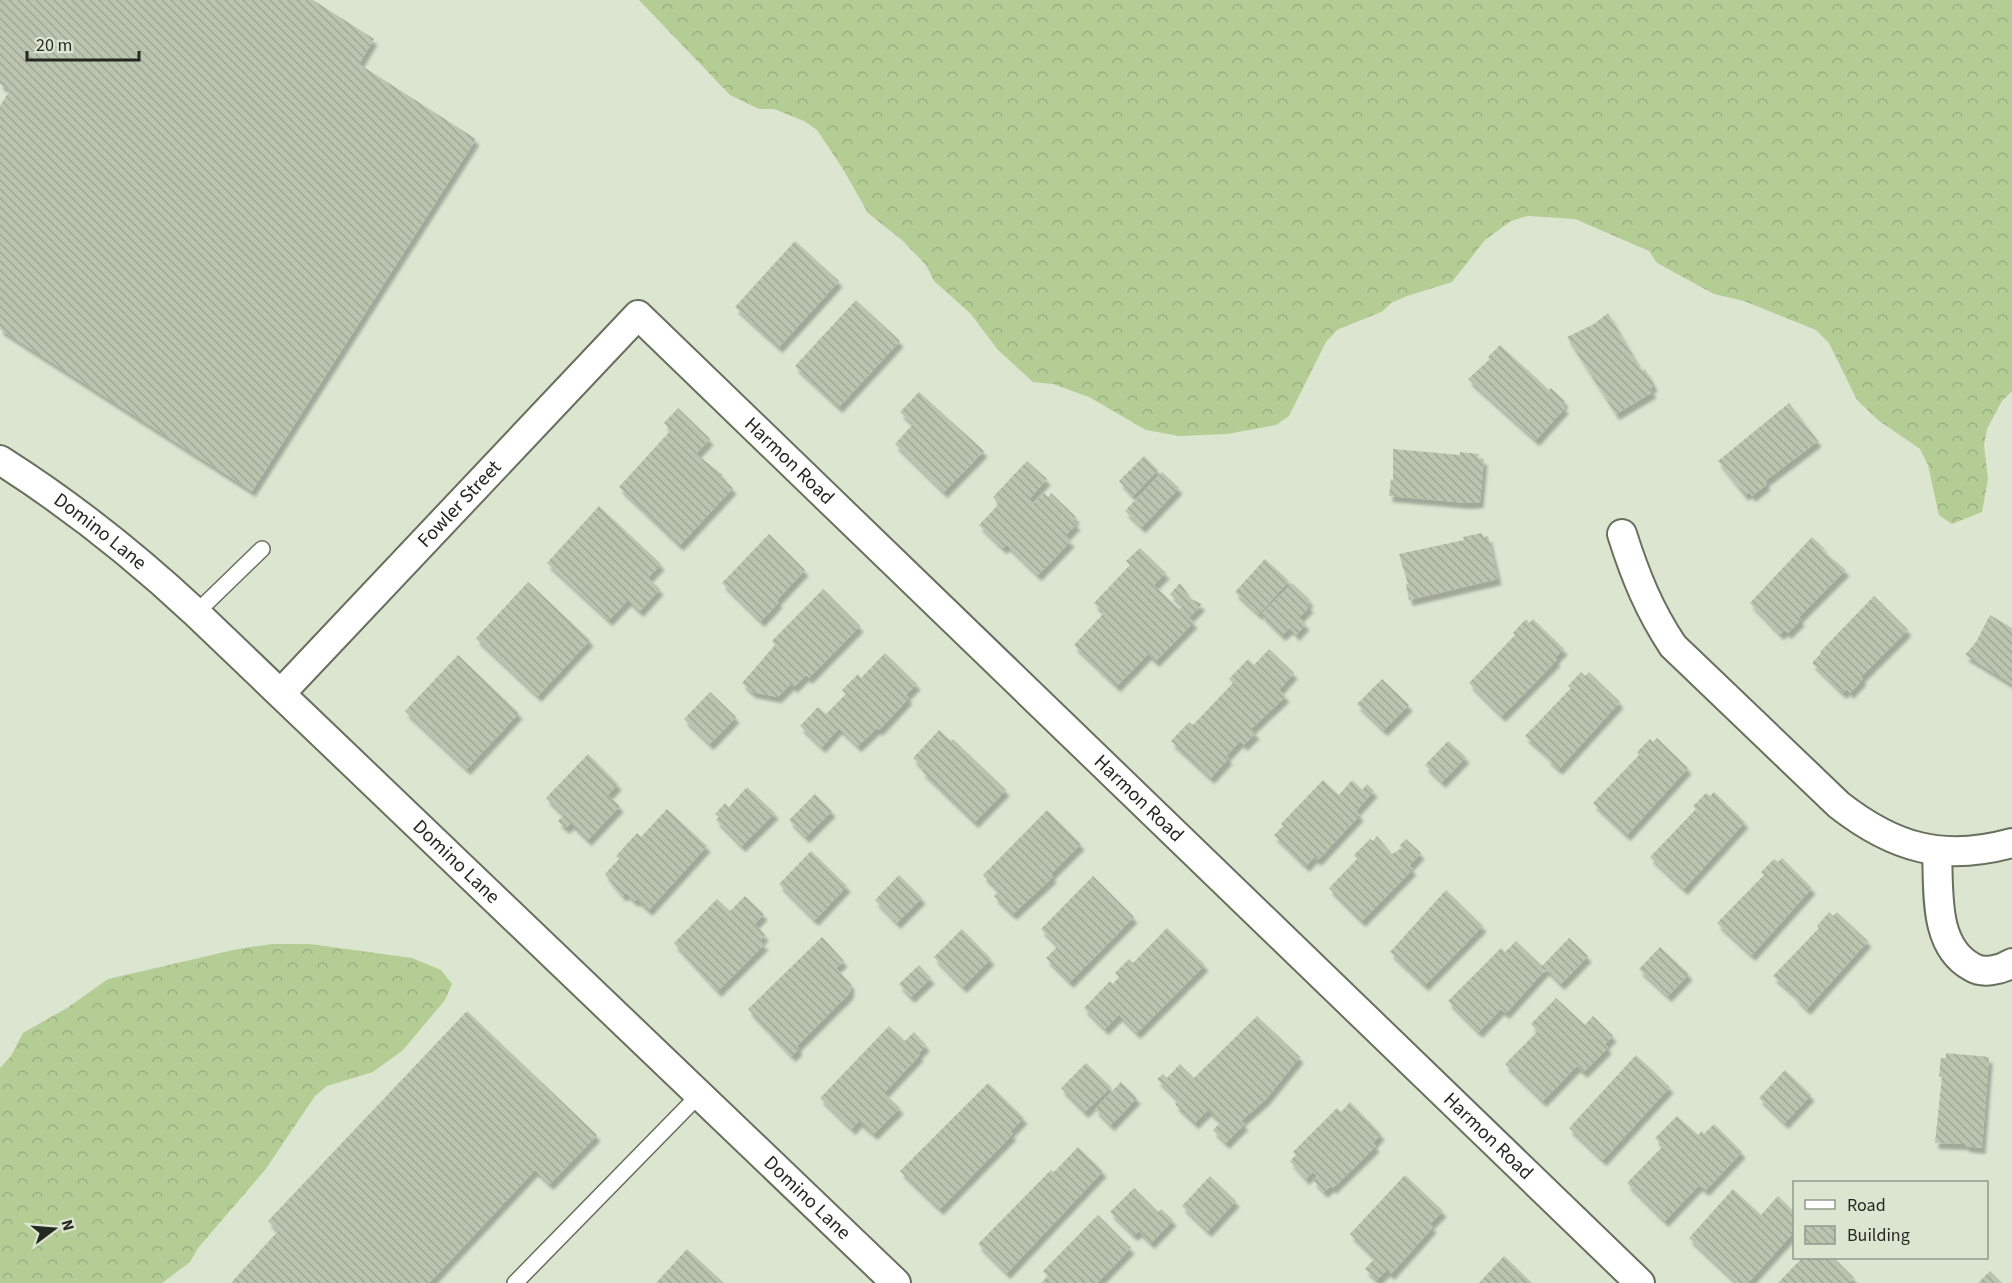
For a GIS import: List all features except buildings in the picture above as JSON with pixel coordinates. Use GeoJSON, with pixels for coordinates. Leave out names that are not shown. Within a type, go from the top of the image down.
{"type":"FeatureCollection","features":[{"type":"Feature","properties":{"kind":"street","name":"Fowler Street"},"geometry":{"type":"LineString","coordinates":[[281,693],[638,315]]}},
{"type":"Feature","properties":{"kind":"street","name":"Harmon Road"},"geometry":{"type":"LineString","coordinates":[[638,315],[1640,1283]]}},
{"type":"Feature","properties":{"kind":"street","name":"Domino Lane"},"geometry":{"type":"LineString","coordinates":[[0,460],[83,517],[139,560],[281,693],[896,1283]]}},
{"type":"Feature","properties":{"kind":"street"},"geometry":{"type":"LineString","coordinates":[[1622,534],[1638,583],[1672,646],[1839,805],[1865,825],[1896,841],[1937,852],[1989,849],[2012,843]]}},
{"type":"Feature","properties":{"kind":"street"},"geometry":{"type":"LineString","coordinates":[[1937,852],[1940,910],[1951,950],[1960,961],[1976,970],[1993,970],[2012,963]]}},
{"type":"Feature","properties":{"kind":"lane"},"geometry":{"type":"LineString","coordinates":[[196,613],[262,549]]}},
{"type":"Feature","properties":{"kind":"lane"},"geometry":{"type":"LineString","coordinates":[[515,1283],[699,1095]]}},
{"type":"Feature","properties":{"kind":"green space"},"geometry":{"type":"Polygon","coordinates":[[[639,0],[2012,0],[2012,391],[2002,401],[1987,429],[1984,445],[1988,479],[1982,512],[1952,524],[1939,515],[1928,465],[1920,449],[1878,420],[1857,400],[1829,343],[1816,330],[1744,301],[1714,294],[1657,263],[1649,251],[1575,219],[1528,216],[1511,221],[1485,240],[1452,282],[1407,296],[1391,303],[1383,311],[1337,330],[1326,342],[1289,416],[1276,425],[1227,434],[1179,436],[1146,430],[1089,397],[1053,384],[1033,382],[998,350],[970,313],[934,281],[926,265],[903,241],[868,213],[817,130],[804,121],[774,109],[759,109],[730,95],[639,0]]]}},
{"type":"Feature","properties":{"kind":"green space"},"geometry":{"type":"Polygon","coordinates":[[[272,944],[310,944],[412,958],[441,970],[452,984],[445,1000],[403,1050],[373,1072],[327,1086],[315,1096],[265,1170],[198,1248],[190,1262],[162,1283],[0,1283],[0,1068],[11,1056],[23,1033],[67,1008],[108,979],[238,949],[272,944]]]}}]}
